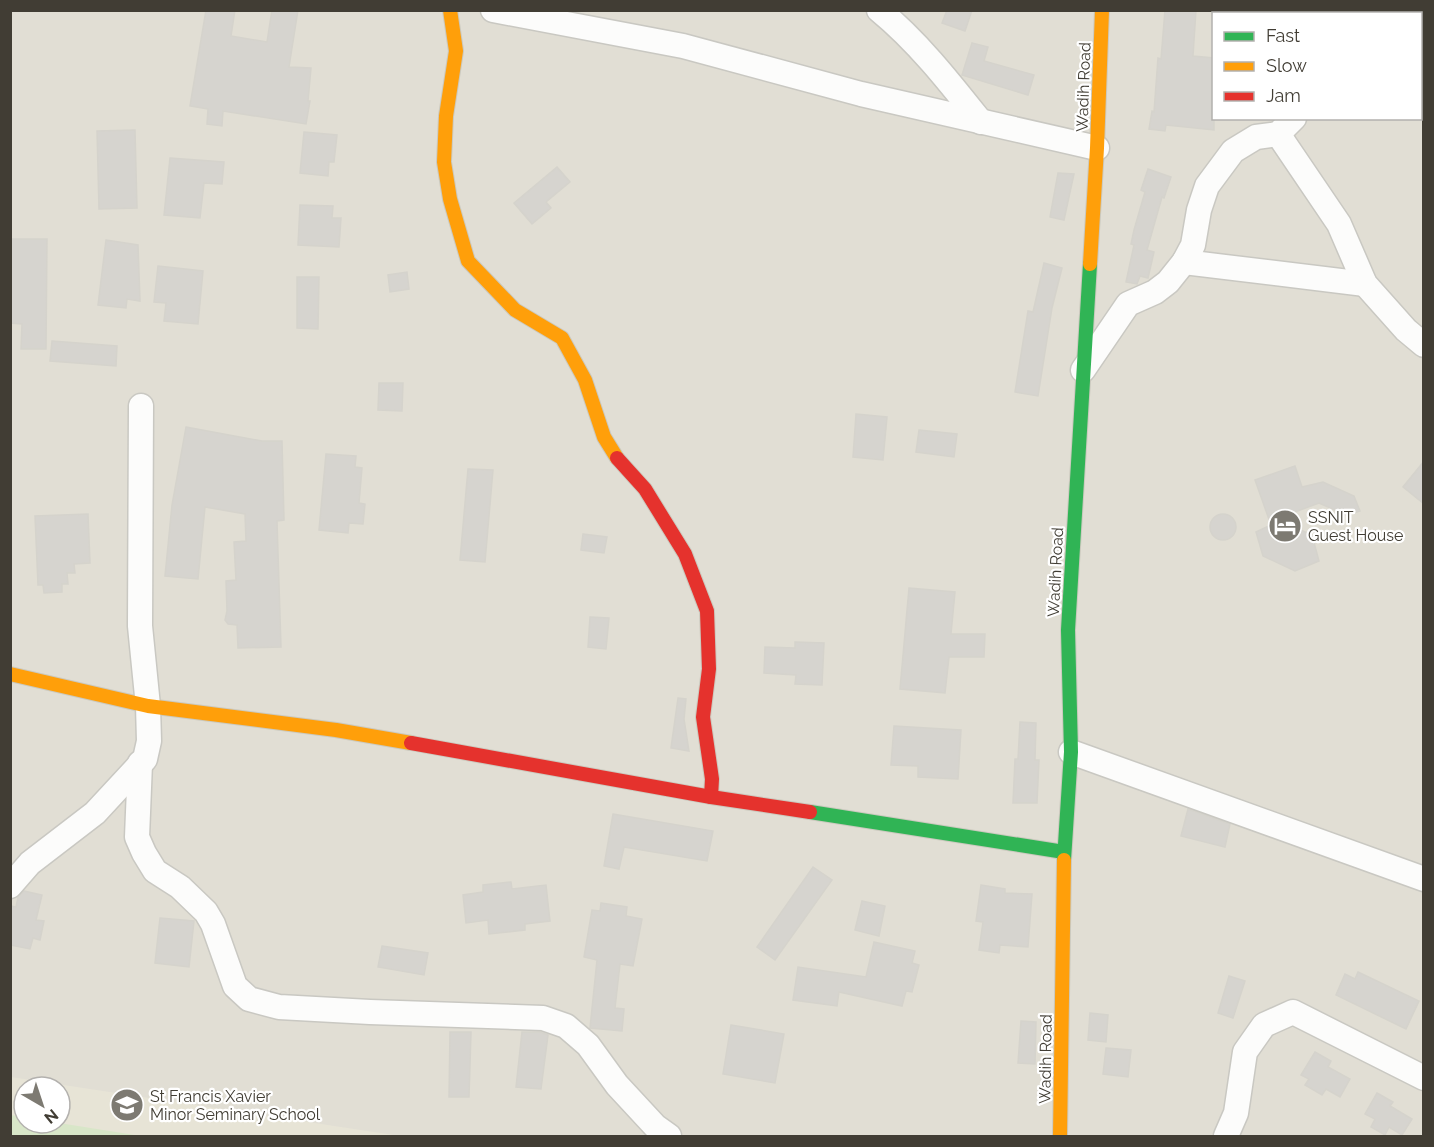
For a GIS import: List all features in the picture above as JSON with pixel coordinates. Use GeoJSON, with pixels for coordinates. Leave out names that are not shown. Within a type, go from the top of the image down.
{"type":"FeatureCollection","features":[{"type":"Feature","properties":{"kind":"street"},"geometry":{"type":"LineString","coordinates":[[450,10],[456,51],[446,116],[444,162],[450,199],[468,261],[515,310],[562,338],[585,380],[604,437],[617,458],[645,489],[685,554],[707,611],[709,669],[703,717],[712,779],[711,797]]}},
{"type":"Feature","properties":{"kind":"street"},"geometry":{"type":"LineString","coordinates":[[493,10],[683,46],[861,94],[1097,148]]}},
{"type":"Feature","properties":{"kind":"street"},"geometry":{"type":"LineString","coordinates":[[879,10],[939,71],[981,122]]}},
{"type":"Feature","properties":{"kind":"street","name":"Wadih Road"},"geometry":{"type":"LineString","coordinates":[[1060,1137],[1064,852],[1071,752],[1068,630],[1097,148],[1102,10]]}},
{"type":"Feature","properties":{"kind":"street"},"geometry":{"type":"LineString","coordinates":[[1083,371],[1128,304],[1155,292],[1168,282],[1184,262],[1193,245],[1199,210],[1207,186],[1233,152],[1256,137],[1286,126],[1339,224],[1365,284],[1406,330],[1424,345]]}},
{"type":"Feature","properties":{"kind":"street"},"geometry":{"type":"LineString","coordinates":[[1184,262],[1365,284]]}},
{"type":"Feature","properties":{"kind":"street"},"geometry":{"type":"LineString","coordinates":[[10,886],[30,863],[94,813],[146,759],[149,741],[148,706],[140,626],[141,406]]}},
{"type":"Feature","properties":{"kind":"street"},"geometry":{"type":"LineString","coordinates":[[10,675],[148,706],[336,730],[711,797],[1064,852]]}},
{"type":"Feature","properties":{"kind":"street"},"geometry":{"type":"LineString","coordinates":[[1071,752],[1423,879]]}},
{"type":"Feature","properties":{"kind":"street"},"geometry":{"type":"LineString","coordinates":[[140,763],[137,837],[144,853],[155,871],[180,887],[206,912],[213,924],[235,986],[249,999],[290,1008],[543,1018],[566,1026],[588,1045],[617,1085],[655,1126],[669,1137]]}},
{"type":"Feature","properties":{"kind":"street"},"geometry":{"type":"LineString","coordinates":[[1226,1137],[1236,1113],[1245,1052],[1264,1025],[1293,1012],[1424,1078]]}},
{"type":"Feature","properties":{"kind":"shaded area"},"geometry":{"type":"Polygon","coordinates":[[[11,11],[1423,11],[1423,1136],[11,1136],[11,11]]]}},
{"type":"Feature","properties":{"kind":"shaded area","name":"St Francis Xavier Minor Seminary School"},"geometry":{"type":"Polygon","coordinates":[[[11,1077],[12,1135],[72,1135],[72,1086],[400,1136],[11,1136],[11,1077]]]}},
{"type":"Feature","properties":{"kind":"green space"},"geometry":{"type":"Polygon","coordinates":[[[10,1115],[12,1115],[12,1135],[72,1135],[72,1125],[141,1136],[11,1136],[10,1115]]]}},
{"type":"Feature","properties":{"kind":"building"},"geometry":{"type":"Polygon","coordinates":[[[206,10],[235,10],[231,36],[267,42],[272,10],[298,10],[289,67],[311,68],[308,101],[310,101],[306,124],[223,111],[222,126],[207,124],[208,109],[190,106],[206,10]]]}},
{"type":"Feature","properties":{"kind":"building"},"geometry":{"type":"Polygon","coordinates":[[[947,10],[972,10],[965,31],[942,23],[947,10]]]}},
{"type":"Feature","properties":{"kind":"building"},"geometry":{"type":"Polygon","coordinates":[[[1165,10],[1196,10],[1193,56],[1212,58],[1214,130],[1166,125],[1165,131],[1149,129],[1152,111],[1154,112],[1158,58],[1161,59],[1165,10]]]}},
{"type":"Feature","properties":{"kind":"building"},"geometry":{"type":"Polygon","coordinates":[[[972,43],[988,47],[984,61],[1034,75],[1028,95],[962,75],[972,43]]]}},
{"type":"Feature","properties":{"kind":"building"},"geometry":{"type":"Polygon","coordinates":[[[135,130],[137,208],[99,209],[97,131],[135,130]]]}},
{"type":"Feature","properties":{"kind":"building"},"geometry":{"type":"Polygon","coordinates":[[[304,132],[337,135],[334,162],[329,162],[328,176],[300,173],[304,132]]]}},
{"type":"Feature","properties":{"kind":"building"},"geometry":{"type":"Polygon","coordinates":[[[170,158],[224,162],[222,184],[204,183],[200,218],[164,215],[170,158]]]}},
{"type":"Feature","properties":{"kind":"building"},"geometry":{"type":"Polygon","coordinates":[[[557,167],[570,182],[546,202],[551,208],[532,224],[514,203],[557,167]]]}},
{"type":"Feature","properties":{"kind":"building"},"geometry":{"type":"Polygon","coordinates":[[[1148,169],[1171,177],[1164,198],[1162,197],[1147,250],[1154,252],[1148,278],[1140,276],[1137,284],[1126,282],[1134,245],[1131,244],[1145,192],[1141,190],[1148,169]]]}},
{"type":"Feature","properties":{"kind":"building"},"geometry":{"type":"Polygon","coordinates":[[[1058,173],[1074,174],[1064,220],[1050,217],[1058,173]]]}},
{"type":"Feature","properties":{"kind":"building"},"geometry":{"type":"Polygon","coordinates":[[[300,205],[333,206],[332,218],[341,218],[339,247],[298,245],[300,205]]]}},
{"type":"Feature","properties":{"kind":"building"},"geometry":{"type":"Polygon","coordinates":[[[10,239],[47,239],[46,349],[21,349],[22,324],[10,323],[10,239]]]}},
{"type":"Feature","properties":{"kind":"building"},"geometry":{"type":"Polygon","coordinates":[[[106,240],[138,245],[140,301],[127,299],[126,308],[98,305],[106,240]]]}},
{"type":"Feature","properties":{"kind":"building"},"geometry":{"type":"Polygon","coordinates":[[[1044,263],[1062,268],[1052,308],[1038,396],[1015,392],[1028,311],[1033,312],[1044,263]]]}},
{"type":"Feature","properties":{"kind":"building"},"geometry":{"type":"Polygon","coordinates":[[[158,266],[203,271],[198,324],[164,321],[166,303],[154,302],[158,266]]]}},
{"type":"Feature","properties":{"kind":"building"},"geometry":{"type":"Polygon","coordinates":[[[407,272],[409,289],[390,292],[388,275],[407,272]]]}},
{"type":"Feature","properties":{"kind":"building"},"geometry":{"type":"Polygon","coordinates":[[[297,277],[319,277],[318,329],[297,328],[297,277]]]}},
{"type":"Feature","properties":{"kind":"building"},"geometry":{"type":"Polygon","coordinates":[[[52,341],[117,346],[116,366],[50,361],[52,341]]]}},
{"type":"Feature","properties":{"kind":"building"},"geometry":{"type":"Polygon","coordinates":[[[379,383],[403,383],[402,411],[378,410],[379,383]]]}},
{"type":"Feature","properties":{"kind":"building"},"geometry":{"type":"Polygon","coordinates":[[[856,414],[887,417],[883,460],[853,457],[856,414]]]}},
{"type":"Feature","properties":{"kind":"building"},"geometry":{"type":"Polygon","coordinates":[[[186,427],[262,441],[282,441],[284,520],[277,521],[281,647],[238,648],[237,625],[228,624],[225,620],[226,581],[236,580],[234,542],[246,541],[245,514],[205,507],[198,579],[165,576],[172,505],[186,427]]]}},
{"type":"Feature","properties":{"kind":"building"},"geometry":{"type":"Polygon","coordinates":[[[919,430],[957,434],[954,457],[916,452],[919,430]]]}},
{"type":"Feature","properties":{"kind":"building"},"geometry":{"type":"Polygon","coordinates":[[[326,454],[356,456],[355,467],[362,468],[359,503],[365,504],[363,524],[349,523],[348,533],[319,530],[326,454]]]}},
{"type":"Feature","properties":{"kind":"building"},"geometry":{"type":"Polygon","coordinates":[[[1424,461],[1424,504],[1403,487],[1424,461]]]}},
{"type":"Feature","properties":{"kind":"building"},"geometry":{"type":"Polygon","coordinates":[[[1295,466],[1302,487],[1323,482],[1354,496],[1360,511],[1346,515],[1319,503],[1276,519],[1312,535],[1319,561],[1295,571],[1263,556],[1256,532],[1271,525],[1255,480],[1295,466]]]}},
{"type":"Feature","properties":{"kind":"building"},"geometry":{"type":"Polygon","coordinates":[[[468,469],[493,470],[485,562],[460,560],[468,469]]]}},
{"type":"Feature","properties":{"kind":"building"},"geometry":{"type":"Polygon","coordinates":[[[88,514],[90,563],[74,564],[75,573],[67,573],[68,584],[62,584],[62,592],[44,593],[43,585],[38,585],[35,516],[88,514]]]}},
{"type":"Feature","properties":{"kind":"building"},"geometry":{"type":"Polygon","coordinates":[[[1223,514],[1232,518],[1236,527],[1232,536],[1223,540],[1214,536],[1210,527],[1214,518],[1223,514]]]}},
{"type":"Feature","properties":{"kind":"building"},"geometry":{"type":"Polygon","coordinates":[[[583,534],[607,537],[604,553],[581,550],[583,534]]]}},
{"type":"Feature","properties":{"kind":"building"},"geometry":{"type":"Polygon","coordinates":[[[909,588],[955,592],[951,634],[985,634],[984,657],[949,657],[945,693],[900,689],[909,588]]]}},
{"type":"Feature","properties":{"kind":"building"},"geometry":{"type":"Polygon","coordinates":[[[590,617],[609,618],[606,649],[588,647],[590,617]]]}},
{"type":"Feature","properties":{"kind":"building"},"geometry":{"type":"Polygon","coordinates":[[[795,642],[824,643],[822,685],[795,684],[796,675],[764,673],[765,647],[795,648],[795,642]]]}},
{"type":"Feature","properties":{"kind":"building"},"geometry":{"type":"Polygon","coordinates":[[[678,698],[686,699],[684,719],[689,751],[671,748],[678,698]]]}},
{"type":"Feature","properties":{"kind":"building"},"geometry":{"type":"Polygon","coordinates":[[[1020,722],[1036,723],[1035,760],[1039,760],[1037,803],[1013,803],[1020,722]]]}},
{"type":"Feature","properties":{"kind":"building"},"geometry":{"type":"Polygon","coordinates":[[[894,726],[961,730],[958,779],[918,777],[918,766],[891,765],[894,726]]]}},
{"type":"Feature","properties":{"kind":"building"},"geometry":{"type":"Polygon","coordinates":[[[1188,809],[1230,824],[1225,847],[1181,836],[1188,809]]]}},
{"type":"Feature","properties":{"kind":"building"},"geometry":{"type":"Polygon","coordinates":[[[613,814],[713,831],[707,861],[624,847],[619,869],[604,866],[613,814]]]}},
{"type":"Feature","properties":{"kind":"building"},"geometry":{"type":"Polygon","coordinates":[[[813,867],[832,880],[775,960],[757,947],[813,867]]]}},
{"type":"Feature","properties":{"kind":"building"},"geometry":{"type":"Polygon","coordinates":[[[511,882],[512,889],[546,885],[550,921],[525,924],[525,930],[489,934],[488,920],[466,923],[463,895],[483,892],[483,885],[511,882]]]}},
{"type":"Feature","properties":{"kind":"building"},"geometry":{"type":"Polygon","coordinates":[[[981,885],[1005,889],[1005,893],[1032,894],[1028,947],[1000,945],[999,953],[979,950],[983,922],[976,921],[981,885]]]}},
{"type":"Feature","properties":{"kind":"building"},"geometry":{"type":"Polygon","coordinates":[[[24,891],[42,895],[36,920],[44,921],[40,940],[33,938],[30,949],[10,945],[10,906],[16,907],[18,897],[24,891]]]}},
{"type":"Feature","properties":{"kind":"building"},"geometry":{"type":"Polygon","coordinates":[[[862,901],[885,906],[879,936],[855,930],[862,901]]]}},
{"type":"Feature","properties":{"kind":"building"},"geometry":{"type":"Polygon","coordinates":[[[601,903],[627,907],[626,916],[642,919],[633,966],[620,964],[615,1008],[624,1009],[622,1031],[590,1028],[597,960],[584,957],[592,910],[600,911],[601,903]]]}},
{"type":"Feature","properties":{"kind":"building"},"geometry":{"type":"Polygon","coordinates":[[[160,918],[194,921],[189,967],[155,963],[160,918]]]}},
{"type":"Feature","properties":{"kind":"building"},"geometry":{"type":"Polygon","coordinates":[[[874,942],[915,951],[912,963],[919,965],[912,992],[906,991],[902,1006],[839,992],[837,1006],[793,1000],[798,967],[866,977],[874,942]]]}},
{"type":"Feature","properties":{"kind":"building"},"geometry":{"type":"Polygon","coordinates":[[[382,946],[428,953],[424,975],[378,967],[382,946]]]}},
{"type":"Feature","properties":{"kind":"building"},"geometry":{"type":"Polygon","coordinates":[[[1358,972],[1419,1001],[1406,1029],[1336,995],[1345,974],[1355,979],[1358,972]]]}},
{"type":"Feature","properties":{"kind":"building"},"geometry":{"type":"Polygon","coordinates":[[[1229,976],[1245,981],[1233,1018],[1218,1013],[1229,976]]]}},
{"type":"Feature","properties":{"kind":"building"},"geometry":{"type":"Polygon","coordinates":[[[1090,1013],[1108,1015],[1106,1042],[1088,1040],[1090,1013]]]}},
{"type":"Feature","properties":{"kind":"building"},"geometry":{"type":"Polygon","coordinates":[[[1021,1021],[1036,1022],[1035,1064],[1018,1063],[1021,1021]]]}},
{"type":"Feature","properties":{"kind":"building"},"geometry":{"type":"Polygon","coordinates":[[[731,1025],[784,1034],[775,1083],[723,1074],[731,1025]]]}},
{"type":"Feature","properties":{"kind":"building"},"geometry":{"type":"Polygon","coordinates":[[[450,1032],[471,1032],[469,1097],[449,1097],[450,1032]]]}},
{"type":"Feature","properties":{"kind":"building"},"geometry":{"type":"Polygon","coordinates":[[[522,1032],[540,1032],[548,1035],[541,1089],[516,1087],[522,1032]]]}},
{"type":"Feature","properties":{"kind":"building"},"geometry":{"type":"Polygon","coordinates":[[[1106,1048],[1131,1050],[1128,1077],[1103,1074],[1106,1048]]]}},
{"type":"Feature","properties":{"kind":"building"},"geometry":{"type":"Polygon","coordinates":[[[1315,1052],[1331,1061],[1328,1067],[1350,1079],[1340,1097],[1326,1089],[1322,1095],[1305,1085],[1309,1079],[1301,1075],[1315,1052]]]}},
{"type":"Feature","properties":{"kind":"building"},"geometry":{"type":"Polygon","coordinates":[[[1377,1093],[1393,1102],[1390,1106],[1412,1119],[1402,1135],[1389,1127],[1385,1135],[1371,1127],[1375,1119],[1365,1114],[1377,1093]]]}},
{"type":"Feature","properties":{"kind":"traffic: fast"},"geometry":{"type":"LineString","coordinates":[[1064,860],[1071,752],[1068,630],[1090,264]]}},
{"type":"Feature","properties":{"kind":"traffic: fast"},"geometry":{"type":"LineString","coordinates":[[810,812],[1064,852]]}},
{"type":"Feature","properties":{"kind":"traffic: slow"},"geometry":{"type":"LineString","coordinates":[[450,10],[456,51],[446,116],[444,162],[450,199],[468,261],[515,310],[562,338],[585,380],[604,437],[617,458]]}},
{"type":"Feature","properties":{"kind":"traffic: slow"},"geometry":{"type":"LineString","coordinates":[[1090,264],[1102,10]]}},
{"type":"Feature","properties":{"kind":"traffic: slow"},"geometry":{"type":"LineString","coordinates":[[10,674],[148,706],[336,730],[411,743]]}},
{"type":"Feature","properties":{"kind":"traffic: slow"},"geometry":{"type":"LineString","coordinates":[[1060,1136],[1064,860]]}},
{"type":"Feature","properties":{"kind":"traffic: jam"},"geometry":{"type":"LineString","coordinates":[[617,458],[645,489],[685,554],[707,611],[709,669],[703,717],[712,779],[711,797]]}},
{"type":"Feature","properties":{"kind":"traffic: jam"},"geometry":{"type":"LineString","coordinates":[[411,743],[711,797],[810,812]]}},
{"type":"Feature","properties":{"kind":"place","name":"SSNIT Guest House"},"geometry":{"type":"Point","coordinates":[1285,526]}},
{"type":"Feature","properties":{"kind":"place","name":"St Francis Xavier Minor Seminary School"},"geometry":{"type":"Point","coordinates":[127,1105]}}]}
